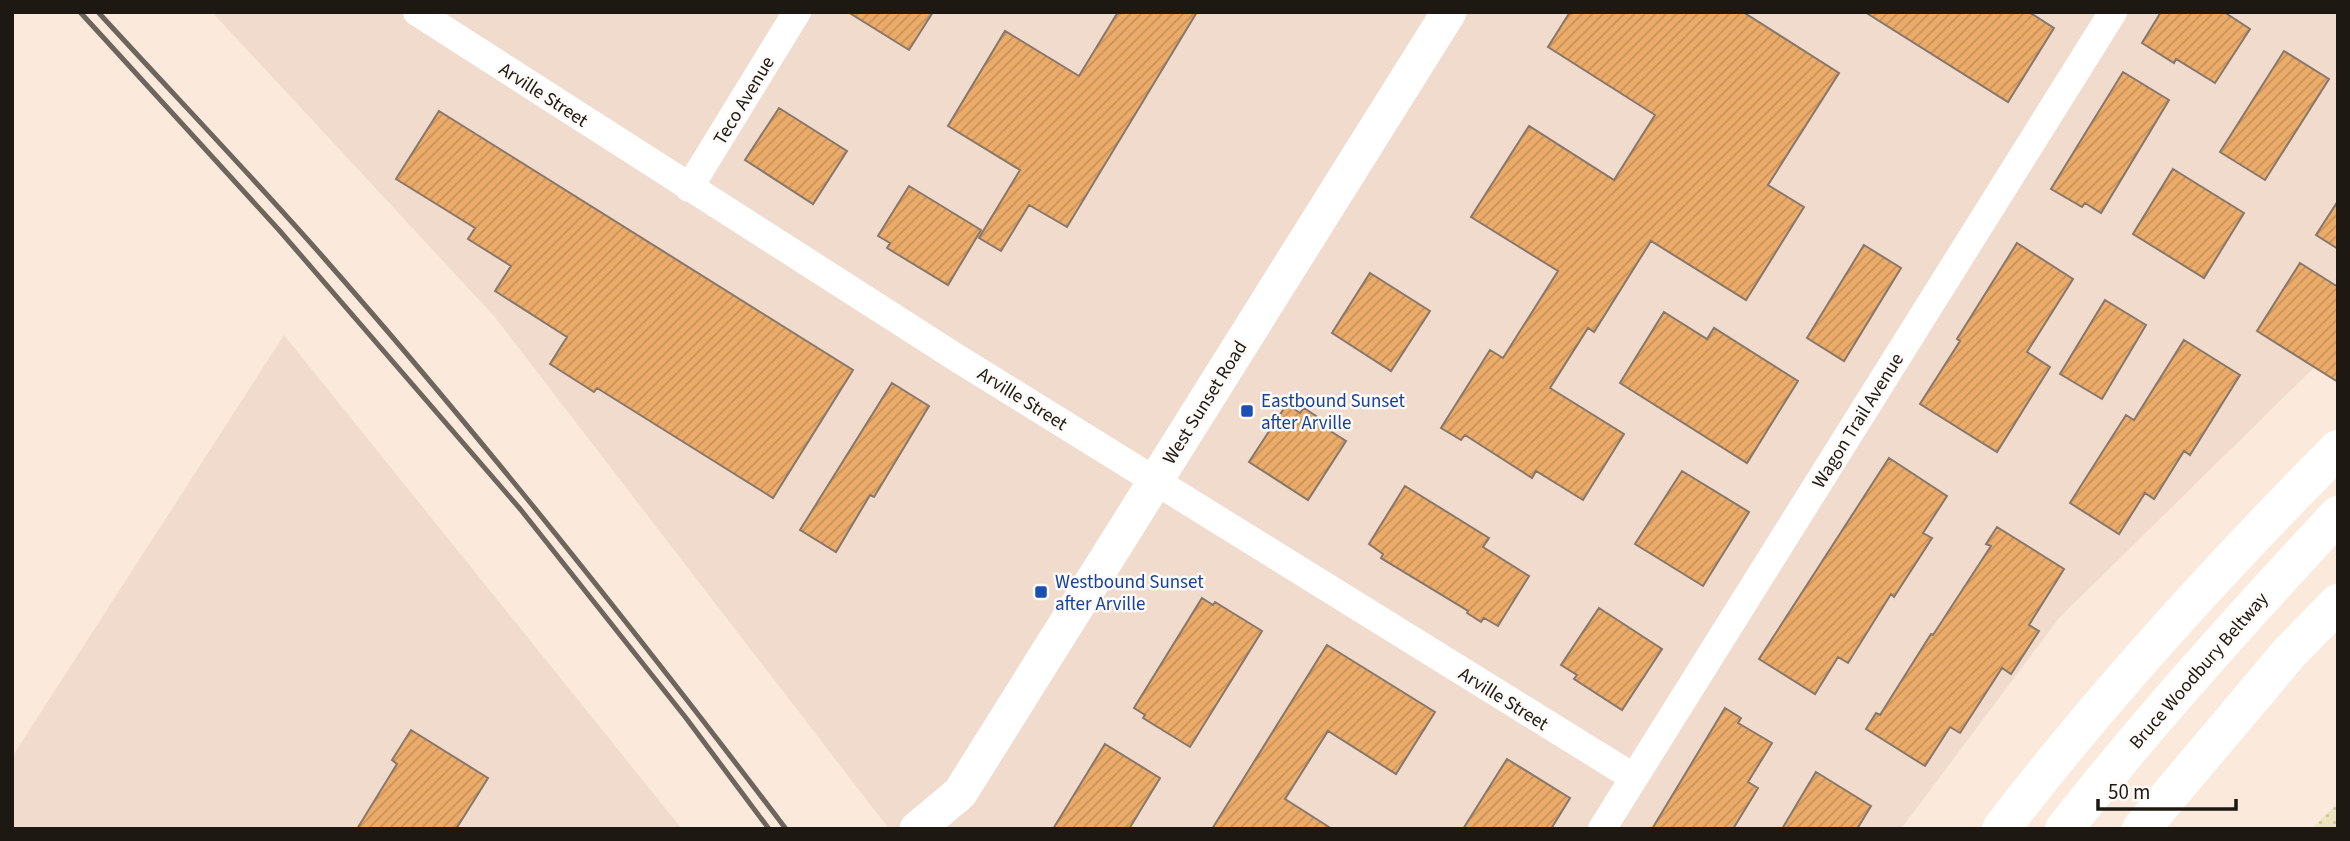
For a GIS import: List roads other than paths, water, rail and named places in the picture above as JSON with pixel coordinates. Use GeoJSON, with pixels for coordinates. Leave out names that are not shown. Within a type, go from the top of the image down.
{"type":"FeatureCollection","features":[{"type":"Feature","properties":{"kind":"highway"},"geometry":{"type":"LineString","coordinates":[[2001,829],[2095,710],[2290,497],[2338,449]]}},
{"type":"Feature","properties":{"kind":"highway","name":"Bruce Woodbury Beltway"},"geometry":{"type":"LineString","coordinates":[[2064,829],[2115,764],[2241,619],[2338,515]]}},
{"type":"Feature","properties":{"kind":"highway"},"geometry":{"type":"LineString","coordinates":[[2141,829],[2290,652],[2338,603]]}},
{"type":"Feature","properties":{"kind":"main road","name":"West Sunset Road"},"geometry":{"type":"LineString","coordinates":[[918,829],[960,793],[1449,12]]}},
{"type":"Feature","properties":{"kind":"main road","name":"West Sunset Road"},"geometry":{"type":"LineString","coordinates":[[952,829],[960,793]]}},
{"type":"Feature","properties":{"kind":"street","name":"Arville Street"},"geometry":{"type":"LineString","coordinates":[[417,12],[689,188],[1154,481],[1633,777]]}},
{"type":"Feature","properties":{"kind":"street","name":"Teco Avenue"},"geometry":{"type":"LineString","coordinates":[[689,188],[797,12]]}},
{"type":"Feature","properties":{"kind":"street","name":"Wagon Trail Avenue"},"geometry":{"type":"LineString","coordinates":[[1602,829],[2113,12]]}},
{"type":"Feature","properties":{"kind":"railway"},"geometry":{"type":"LineString","coordinates":[[80,12],[279,230],[521,510],[686,718],[769,829]]}},
{"type":"Feature","properties":{"kind":"railway"},"geometry":{"type":"LineString","coordinates":[[98,12],[295,226],[502,467],[786,829]]}},
{"type":"Feature","properties":{"kind":"place","name":"Eastbound Sunset after Arville"},"geometry":{"type":"Point","coordinates":[1247,411]}},
{"type":"Feature","properties":{"kind":"place","name":"Westbound Sunset after Arville"},"geometry":{"type":"Point","coordinates":[1041,592]}}]}
